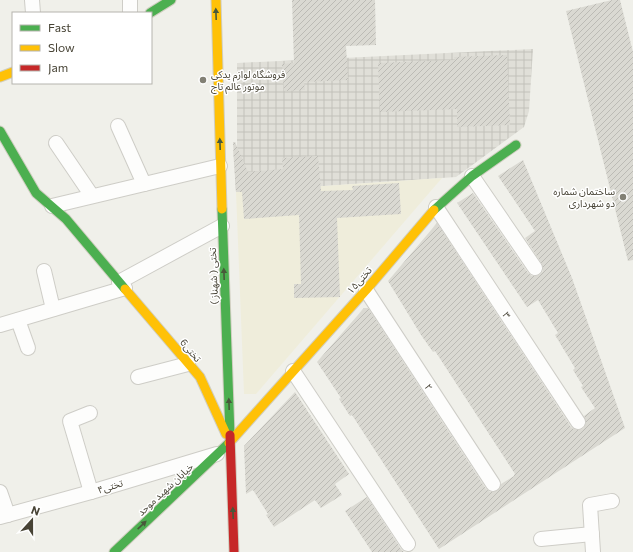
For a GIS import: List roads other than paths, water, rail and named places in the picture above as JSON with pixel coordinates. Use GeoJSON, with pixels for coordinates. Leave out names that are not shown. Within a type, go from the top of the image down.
{"type":"FeatureCollection","features":[{"type":"Feature","properties":{"kind":"street"},"geometry":{"type":"LineString","coordinates":[[32,0],[33,12]]}},
{"type":"Feature","properties":{"kind":"street"},"geometry":{"type":"LineString","coordinates":[[130,0],[130,12]]}},
{"type":"Feature","properties":{"kind":"street"},"geometry":{"type":"LineString","coordinates":[[152,12],[171,0]]}},
{"type":"Feature","properties":{"kind":"street","name":"تختی ( شهناز )"},"geometry":{"type":"LineString","coordinates":[[216,0],[220,166],[234,552]]}},
{"type":"Feature","properties":{"kind":"street"},"geometry":{"type":"LineString","coordinates":[[0,77],[12,72]]}},
{"type":"Feature","properties":{"kind":"street"},"geometry":{"type":"LineString","coordinates":[[118,126],[144,184]]}},
{"type":"Feature","properties":{"kind":"street","name":"6تختی"},"geometry":{"type":"LineString","coordinates":[[0,131],[36,193],[66,219],[200,377],[230,443]]}},
{"type":"Feature","properties":{"kind":"street"},"geometry":{"type":"LineString","coordinates":[[56,143],[92,196]]}},
{"type":"Feature","properties":{"kind":"street","name":"تختی۱۵"},"geometry":{"type":"LineString","coordinates":[[230,443],[292,371],[366,290],[436,207],[472,176],[516,145]]}},
{"type":"Feature","properties":{"kind":"street"},"geometry":{"type":"LineString","coordinates":[[52,206],[220,166]]}},
{"type":"Feature","properties":{"kind":"street"},"geometry":{"type":"LineString","coordinates":[[472,176],[535,268]]}},
{"type":"Feature","properties":{"kind":"street","name":"۳"},"geometry":{"type":"LineString","coordinates":[[436,207],[578,422]]}},
{"type":"Feature","properties":{"kind":"street"},"geometry":{"type":"LineString","coordinates":[[0,325],[53,309],[122,285],[222,226]]}},
{"type":"Feature","properties":{"kind":"street"},"geometry":{"type":"LineString","coordinates":[[44,271],[53,309]]}},
{"type":"Feature","properties":{"kind":"street","name":"۲"},"geometry":{"type":"LineString","coordinates":[[366,290],[493,484]]}},
{"type":"Feature","properties":{"kind":"street"},"geometry":{"type":"LineString","coordinates":[[18,320],[28,348]]}},
{"type":"Feature","properties":{"kind":"street"},"geometry":{"type":"LineString","coordinates":[[138,377],[188,364]]}},
{"type":"Feature","properties":{"kind":"street"},"geometry":{"type":"LineString","coordinates":[[292,371],[408,544]]}},
{"type":"Feature","properties":{"kind":"street"},"geometry":{"type":"LineString","coordinates":[[90,413],[70,421],[91,492]]}},
{"type":"Feature","properties":{"kind":"street","name":"خیابان شهید موحد"},"geometry":{"type":"LineString","coordinates":[[114,552],[230,443]]}},
{"type":"Feature","properties":{"kind":"street","name":"تختی۴"},"geometry":{"type":"LineString","coordinates":[[4,516],[91,492],[219,453]]}},
{"type":"Feature","properties":{"kind":"street"},"geometry":{"type":"LineString","coordinates":[[0,492],[4,516]]}},
{"type":"Feature","properties":{"kind":"street"},"geometry":{"type":"LineString","coordinates":[[593,552],[590,505],[612,501]]}},
{"type":"Feature","properties":{"kind":"street"},"geometry":{"type":"LineString","coordinates":[[541,539],[592,534]]}},
{"type":"Feature","properties":{"kind":"place","name":"فروشگاه لوازم یدکی موتور عالم تاج"},"geometry":{"type":"Point","coordinates":[203,80]}},
{"type":"Feature","properties":{"kind":"place","name":"ساختمان شماره دو شهرداری"},"geometry":{"type":"Point","coordinates":[623,197]}}]}
